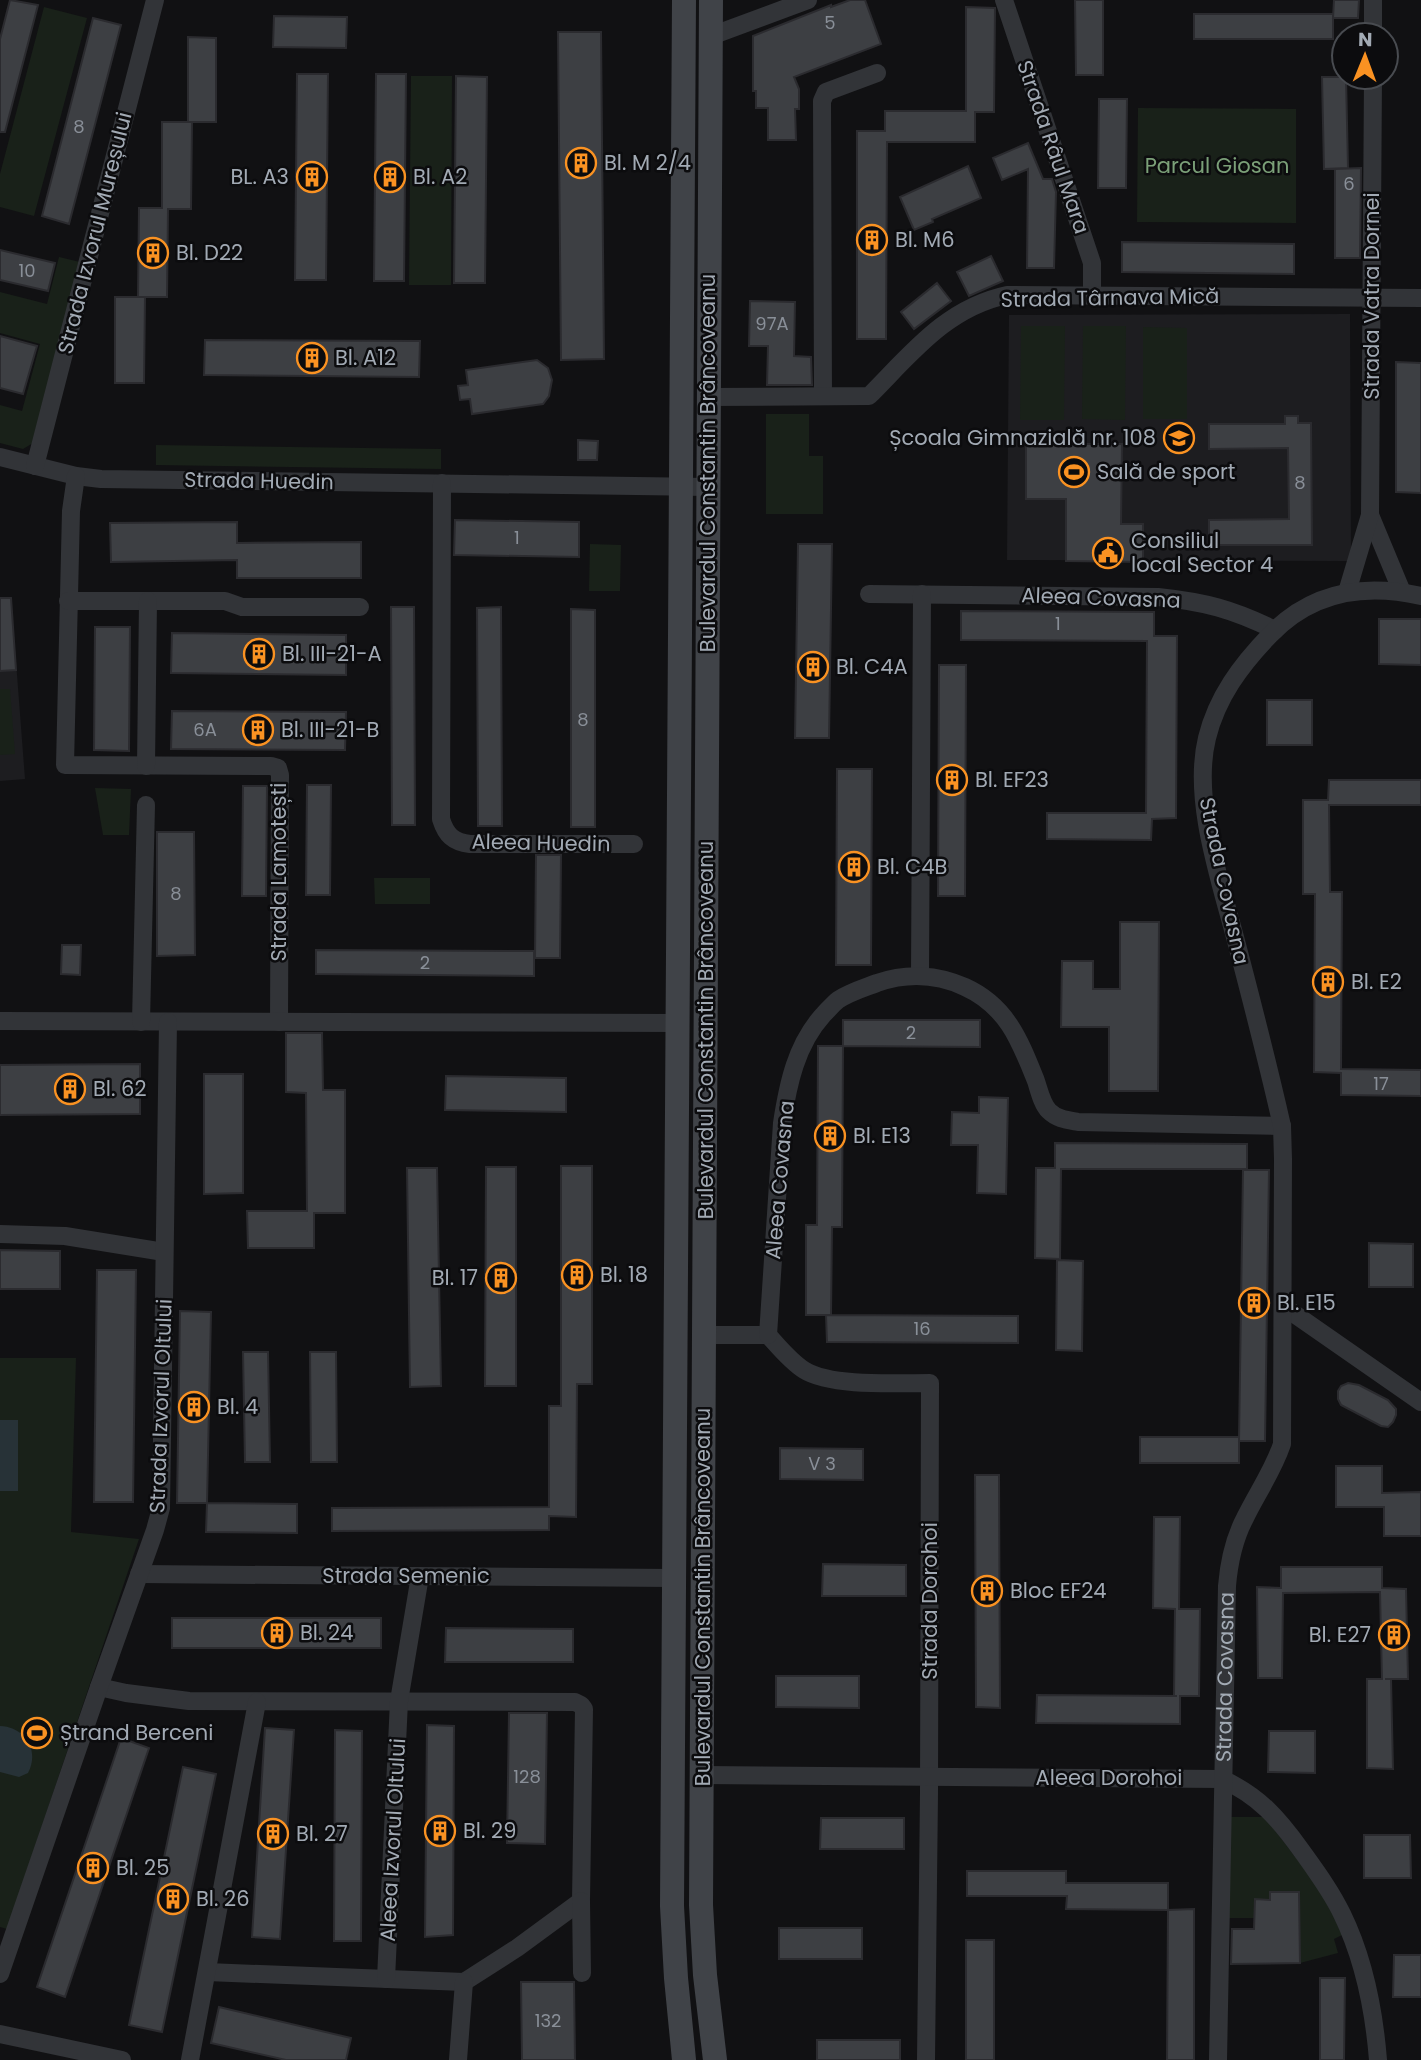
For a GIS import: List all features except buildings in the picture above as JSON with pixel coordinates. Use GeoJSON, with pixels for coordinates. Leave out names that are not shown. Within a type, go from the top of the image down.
{"type":"FeatureCollection","features":[{"type":"Feature","properties":{"kind":"main road","name":"Bulevardul Constantin Brâncoveanu"},"geometry":{"type":"LineString","coordinates":[[684,0],[673,1577],[673,1923],[684,2060]]}},
{"type":"Feature","properties":{"kind":"main road","name":"Bulevardul Constantin Brâncoveanu"},"geometry":{"type":"LineString","coordinates":[[711,0],[702,1922],[715,2060]]}},
{"type":"Feature","properties":{"kind":"main road"},"geometry":{"type":"LineString","coordinates":[[673,1775],[702,1775]]}},
{"type":"Feature","properties":{"kind":"street","name":"Strada Izvorul Mureșului"},"geometry":{"type":"LineString","coordinates":[[35,466],[155,0]]}},
{"type":"Feature","properties":{"kind":"street"},"geometry":{"type":"LineString","coordinates":[[711,36],[808,0]]}},
{"type":"Feature","properties":{"kind":"street","name":"Strada Râul Mara"},"geometry":{"type":"LineString","coordinates":[[1004,0],[1092,263],[1092,295]]}},
{"type":"Feature","properties":{"kind":"street"},"geometry":{"type":"LineString","coordinates":[[1373,0],[1373,21]]}},
{"type":"Feature","properties":{"kind":"street"},"geometry":{"type":"LineString","coordinates":[[823,396],[822,101],[826,92],[877,73]]}},
{"type":"Feature","properties":{"kind":"street","name":"Strada Vatra Dornei"},"geometry":{"type":"LineString","coordinates":[[1347,592],[1370,514],[1373,91]]}},
{"type":"Feature","properties":{"kind":"street","name":"Strada Târnava Mică"},"geometry":{"type":"LineString","coordinates":[[708,397],[869,396],[942,325],[964,310],[991,299],[1022,295],[1421,298]]}},
{"type":"Feature","properties":{"kind":"street","name":"Strada Huedin"},"geometry":{"type":"LineString","coordinates":[[0,457],[76,476],[101,479],[708,487]]}},
{"type":"Feature","properties":{"kind":"street"},"geometry":{"type":"LineString","coordinates":[[76,476],[71,511],[65,765],[146,766],[148,601]]}},
{"type":"Feature","properties":{"kind":"street","name":"Aleea Huedin"},"geometry":{"type":"LineString","coordinates":[[442,483],[443,829],[459,842],[470,844],[634,844]]}},
{"type":"Feature","properties":{"kind":"street","name":"Strada Vatra Dornei"},"geometry":{"type":"LineString","coordinates":[[1370,514],[1402,592]]}},
{"type":"Feature","properties":{"kind":"street","name":"Strada Covasna"},"geometry":{"type":"LineString","coordinates":[[1218,2060],[1228,1568],[1238,1531],[1269,1475],[1282,1444],[1282,1126],[1217,868],[1203,779],[1207,739],[1213,717],[1237,673],[1275,630],[1304,609],[1320,600],[1347,592],[1372,590],[1421,596]]}},
{"type":"Feature","properties":{"kind":"street","name":"Aleea Covasna"},"geometry":{"type":"LineString","coordinates":[[869,594],[1157,597],[1226,608],[1275,630]]}},
{"type":"Feature","properties":{"kind":"street"},"geometry":{"type":"LineString","coordinates":[[920,975],[922,594]]}},
{"type":"Feature","properties":{"kind":"street"},"geometry":{"type":"LineString","coordinates":[[68,601],[225,601],[242,607],[360,607]]}},
{"type":"Feature","properties":{"kind":"street","name":"Strada Lamotești"},"geometry":{"type":"LineString","coordinates":[[146,766],[278,768],[279,1022]]}},
{"type":"Feature","properties":{"kind":"street"},"geometry":{"type":"LineString","coordinates":[[141,1022],[146,805]]}},
{"type":"Feature","properties":{"kind":"street","name":"Aleea Covasna"},"geometry":{"type":"LineString","coordinates":[[768,1335],[782,1123],[787,1089],[806,1038],[836,1001],[858,990],[887,979],[920,975],[947,980],[981,995],[1010,1023],[1047,1109],[1059,1118],[1078,1122],[1282,1126]]}},
{"type":"Feature","properties":{"kind":"street"},"geometry":{"type":"LineString","coordinates":[[0,1021],[678,1023]]}},
{"type":"Feature","properties":{"kind":"street","name":"Strada Izvorul Oltului"},"geometry":{"type":"LineString","coordinates":[[0,1975],[155,1531],[160,1508],[168,1021]]}},
{"type":"Feature","properties":{"kind":"street"},"geometry":{"type":"LineString","coordinates":[[0,1234],[65,1236],[164,1252]]}},
{"type":"Feature","properties":{"kind":"street"},"geometry":{"type":"LineString","coordinates":[[1283,1306],[1421,1402]]}},
{"type":"Feature","properties":{"kind":"street"},"geometry":{"type":"LineString","coordinates":[[706,1335],[768,1335]]}},
{"type":"Feature","properties":{"kind":"street","name":"Strada Dorohoi"},"geometry":{"type":"LineString","coordinates":[[768,1335],[792,1361],[816,1376],[850,1381],[930,1383],[926,2060]]}},
{"type":"Feature","properties":{"kind":"street","name":"Strada Semenic"},"geometry":{"type":"LineString","coordinates":[[139,1574],[673,1577]]}},
{"type":"Feature","properties":{"kind":"street","name":"Aleea Izvorul Oltului"},"geometry":{"type":"LineString","coordinates":[[386,1979],[399,1701],[420,1576]]}},
{"type":"Feature","properties":{"kind":"street"},"geometry":{"type":"LineString","coordinates":[[99,1687],[189,1701],[575,1702],[581,1705],[584,1709],[582,1973]]}},
{"type":"Feature","properties":{"kind":"street"},"geometry":{"type":"LineString","coordinates":[[190,2060],[257,1702]]}},
{"type":"Feature","properties":{"kind":"street","name":"Aleea Dorohoi"},"geometry":{"type":"LineString","coordinates":[[702,1775],[1222,1779],[1255,1797],[1273,1815],[1324,1882],[1342,1913],[1364,1973],[1373,2015],[1378,2060]]}},
{"type":"Feature","properties":{"kind":"street"},"geometry":{"type":"LineString","coordinates":[[207,1972],[464,1982],[517,1948],[581,1901]]}},
{"type":"Feature","properties":{"kind":"street"},"geometry":{"type":"LineString","coordinates":[[457,2060],[464,1982]]}},
{"type":"Feature","properties":{"kind":"street"},"geometry":{"type":"LineString","coordinates":[[0,2034],[122,2060]]}},
{"type":"Feature","properties":{"kind":"shaded area","name":"Școala Gimnazială nr. 108"},"geometry":{"type":"Polygon","coordinates":[[[1350,314],[1351,561],[1007,560],[1009,315],[1350,314]]]}},
{"type":"Feature","properties":{"kind":"shaded area"},"geometry":{"type":"Polygon","coordinates":[[[12,609],[25,779],[0,781],[0,610],[12,609]]]}},
{"type":"Feature","properties":{"kind":"shaded area"},"geometry":{"type":"Polygon","coordinates":[[[0,1420],[18,1420],[18,1491],[0,1491],[0,1420]]]}},
{"type":"Feature","properties":{"kind":"shaded area"},"geometry":{"type":"Polygon","coordinates":[[[0,1726],[17,1731],[28,1741],[32,1756],[28,1773],[19,1777],[0,1772],[0,1726]]]}},
{"type":"Feature","properties":{"kind":"green space"},"geometry":{"type":"Polygon","coordinates":[[[44,7],[87,18],[34,216],[0,207],[0,174],[44,7]]]}},
{"type":"Feature","properties":{"kind":"green space"},"geometry":{"type":"Polygon","coordinates":[[[411,76],[452,76],[451,285],[409,285],[411,76]]]}},
{"type":"Feature","properties":{"kind":"green space","name":"Parcul Giosan"},"geometry":{"type":"Polygon","coordinates":[[[1138,108],[1296,109],[1296,223],[1137,222],[1138,108]]]}},
{"type":"Feature","properties":{"kind":"green space"},"geometry":{"type":"Polygon","coordinates":[[[59,257],[80,262],[33,443],[23,449],[0,443],[0,405],[22,411],[40,344],[0,333],[0,292],[47,304],[59,257]]]}},
{"type":"Feature","properties":{"kind":"green space"},"geometry":{"type":"Polygon","coordinates":[[[1021,326],[1065,326],[1064,420],[1020,420],[1021,326]]]}},
{"type":"Feature","properties":{"kind":"green space"},"geometry":{"type":"Polygon","coordinates":[[[1083,326],[1126,326],[1125,420],[1082,419],[1083,326]]]}},
{"type":"Feature","properties":{"kind":"green space"},"geometry":{"type":"Polygon","coordinates":[[[1143,327],[1187,328],[1187,419],[1143,419],[1143,327]]]}},
{"type":"Feature","properties":{"kind":"green space"},"geometry":{"type":"Polygon","coordinates":[[[766,414],[809,414],[809,456],[823,456],[823,514],[766,514],[766,414]]]}},
{"type":"Feature","properties":{"kind":"green space"},"geometry":{"type":"Polygon","coordinates":[[[156,445],[441,449],[441,469],[156,465],[156,445]]]}},
{"type":"Feature","properties":{"kind":"green space"},"geometry":{"type":"Polygon","coordinates":[[[590,544],[621,545],[620,591],[589,591],[590,544]]]}},
{"type":"Feature","properties":{"kind":"green space"},"geometry":{"type":"Polygon","coordinates":[[[0,689],[10,689],[15,754],[0,755],[0,689]]]}},
{"type":"Feature","properties":{"kind":"green space"},"geometry":{"type":"Polygon","coordinates":[[[95,788],[131,789],[129,835],[103,835],[95,788]]]}},
{"type":"Feature","properties":{"kind":"green space"},"geometry":{"type":"Polygon","coordinates":[[[374,878],[430,878],[430,904],[375,904],[374,878]]]}},
{"type":"Feature","properties":{"kind":"green space","name":"Ștrand Berceni"},"geometry":{"type":"Polygon","coordinates":[[[0,1358],[76,1358],[71,1532],[139,1539],[7,1929],[0,1927],[0,1358]]]}},
{"type":"Feature","properties":{"kind":"green space"},"geometry":{"type":"Polygon","coordinates":[[[1227,1817],[1263,1817],[1271,1825],[1324,1895],[1342,1935],[1334,1939],[1338,1953],[1300,1963],[1299,1892],[1270,1901],[1255,1918],[1228,1918],[1227,1817]]]}},
{"type":"Feature","properties":{"kind":"place","name":"Bl. M 2/4"},"geometry":{"type":"Point","coordinates":[581,163]}},
{"type":"Feature","properties":{"kind":"place","name":"BL. A3"},"geometry":{"type":"Point","coordinates":[312,177]}},
{"type":"Feature","properties":{"kind":"place","name":"Bl. A2"},"geometry":{"type":"Point","coordinates":[390,177]}},
{"type":"Feature","properties":{"kind":"place","name":"Bl. M6"},"geometry":{"type":"Point","coordinates":[872,240]}},
{"type":"Feature","properties":{"kind":"place","name":"Bl. D22"},"geometry":{"type":"Point","coordinates":[153,253]}},
{"type":"Feature","properties":{"kind":"place","name":"Bl. A12"},"geometry":{"type":"Point","coordinates":[312,358]}},
{"type":"Feature","properties":{"kind":"place","name":"Școala Gimnazială nr. 108"},"geometry":{"type":"Point","coordinates":[1179,438]}},
{"type":"Feature","properties":{"kind":"place","name":"Sală de sport"},"geometry":{"type":"Point","coordinates":[1074,472]}},
{"type":"Feature","properties":{"kind":"place","name":"Consiliul local Sector 4"},"geometry":{"type":"Point","coordinates":[1108,553]}},
{"type":"Feature","properties":{"kind":"place","name":"Bl. III-21-A"},"geometry":{"type":"Point","coordinates":[259,654]}},
{"type":"Feature","properties":{"kind":"place","name":"Bl. C4A"},"geometry":{"type":"Point","coordinates":[813,667]}},
{"type":"Feature","properties":{"kind":"place","name":"Bl. III-21-B"},"geometry":{"type":"Point","coordinates":[258,730]}},
{"type":"Feature","properties":{"kind":"place","name":"Bl. EF23"},"geometry":{"type":"Point","coordinates":[952,780]}},
{"type":"Feature","properties":{"kind":"place","name":"Bl. C4B"},"geometry":{"type":"Point","coordinates":[854,867]}},
{"type":"Feature","properties":{"kind":"place","name":"Bl. E2"},"geometry":{"type":"Point","coordinates":[1328,982]}},
{"type":"Feature","properties":{"kind":"place","name":"Bl. 62"},"geometry":{"type":"Point","coordinates":[70,1089]}},
{"type":"Feature","properties":{"kind":"place","name":"Bl. E13"},"geometry":{"type":"Point","coordinates":[830,1136]}},
{"type":"Feature","properties":{"kind":"place","name":"Bl. 18"},"geometry":{"type":"Point","coordinates":[577,1275]}},
{"type":"Feature","properties":{"kind":"place","name":"Bl. 17"},"geometry":{"type":"Point","coordinates":[501,1278]}},
{"type":"Feature","properties":{"kind":"place","name":"Bl. E15"},"geometry":{"type":"Point","coordinates":[1254,1303]}},
{"type":"Feature","properties":{"kind":"place","name":"Bl. 4"},"geometry":{"type":"Point","coordinates":[194,1407]}},
{"type":"Feature","properties":{"kind":"place","name":"Bloc EF24"},"geometry":{"type":"Point","coordinates":[987,1591]}},
{"type":"Feature","properties":{"kind":"place","name":"Bl. 24"},"geometry":{"type":"Point","coordinates":[277,1633]}},
{"type":"Feature","properties":{"kind":"place","name":"Bl. E27"},"geometry":{"type":"Point","coordinates":[1394,1635]}},
{"type":"Feature","properties":{"kind":"place","name":"Ștrand Berceni"},"geometry":{"type":"Point","coordinates":[37,1733]}},
{"type":"Feature","properties":{"kind":"place","name":"Bl. 29"},"geometry":{"type":"Point","coordinates":[440,1831]}},
{"type":"Feature","properties":{"kind":"place","name":"Bl. 27"},"geometry":{"type":"Point","coordinates":[273,1834]}},
{"type":"Feature","properties":{"kind":"place","name":"Bl. 25"},"geometry":{"type":"Point","coordinates":[93,1868]}},
{"type":"Feature","properties":{"kind":"place","name":"Bl. 26"},"geometry":{"type":"Point","coordinates":[173,1899]}}]}
